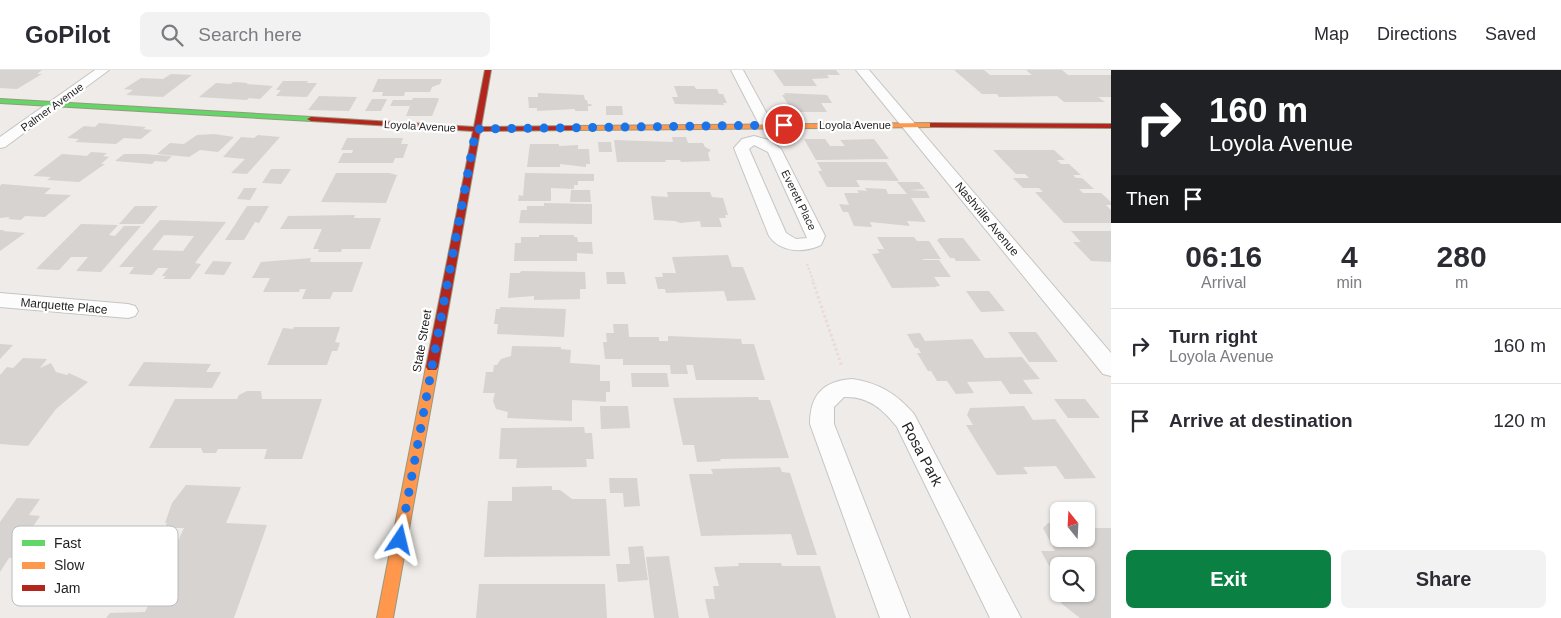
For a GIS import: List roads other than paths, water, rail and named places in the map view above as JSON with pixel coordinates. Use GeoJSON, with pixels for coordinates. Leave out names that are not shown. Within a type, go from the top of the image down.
{"type":"FeatureCollection","features":[{"type":"Feature","properties":{"kind":"street","name":"Palmer Avenue"},"geometry":{"type":"LineString","coordinates":[[0,144],[103,70]]}},
{"type":"Feature","properties":{"kind":"street","name":"State Street"},"geometry":{"type":"LineString","coordinates":[[385,618],[488,70]]}},
{"type":"Feature","properties":{"kind":"street"},"geometry":{"type":"LineString","coordinates":[[737,70],[766,125]]}},
{"type":"Feature","properties":{"kind":"street","name":"Nashville Avenue"},"geometry":{"type":"LineString","coordinates":[[862,70],[1111,368]]}},
{"type":"Feature","properties":{"kind":"street","name":"Loyola Avenue"},"geometry":{"type":"LineString","coordinates":[[0,101],[476,129],[751,133],[766,125],[1111,126]]}},
{"type":"Feature","properties":{"kind":"street","name":"Everett Place"},"geometry":{"type":"LineString","coordinates":[[751,133],[774,149],[816,236],[815,241],[801,246],[791,244],[778,236],[741,148],[747,142],[751,133]]}},
{"type":"Feature","properties":{"kind":"street","name":"Marquette Place"},"geometry":{"type":"LineString","coordinates":[[0,300],[128,311]]}},
{"type":"Feature","properties":{"kind":"street","name":"Rosa Park"},"geometry":{"type":"LineString","coordinates":[[896,618],[822,424],[823,405],[832,393],[848,386],[869,391],[888,401],[906,421],[1006,618]]}}]}
